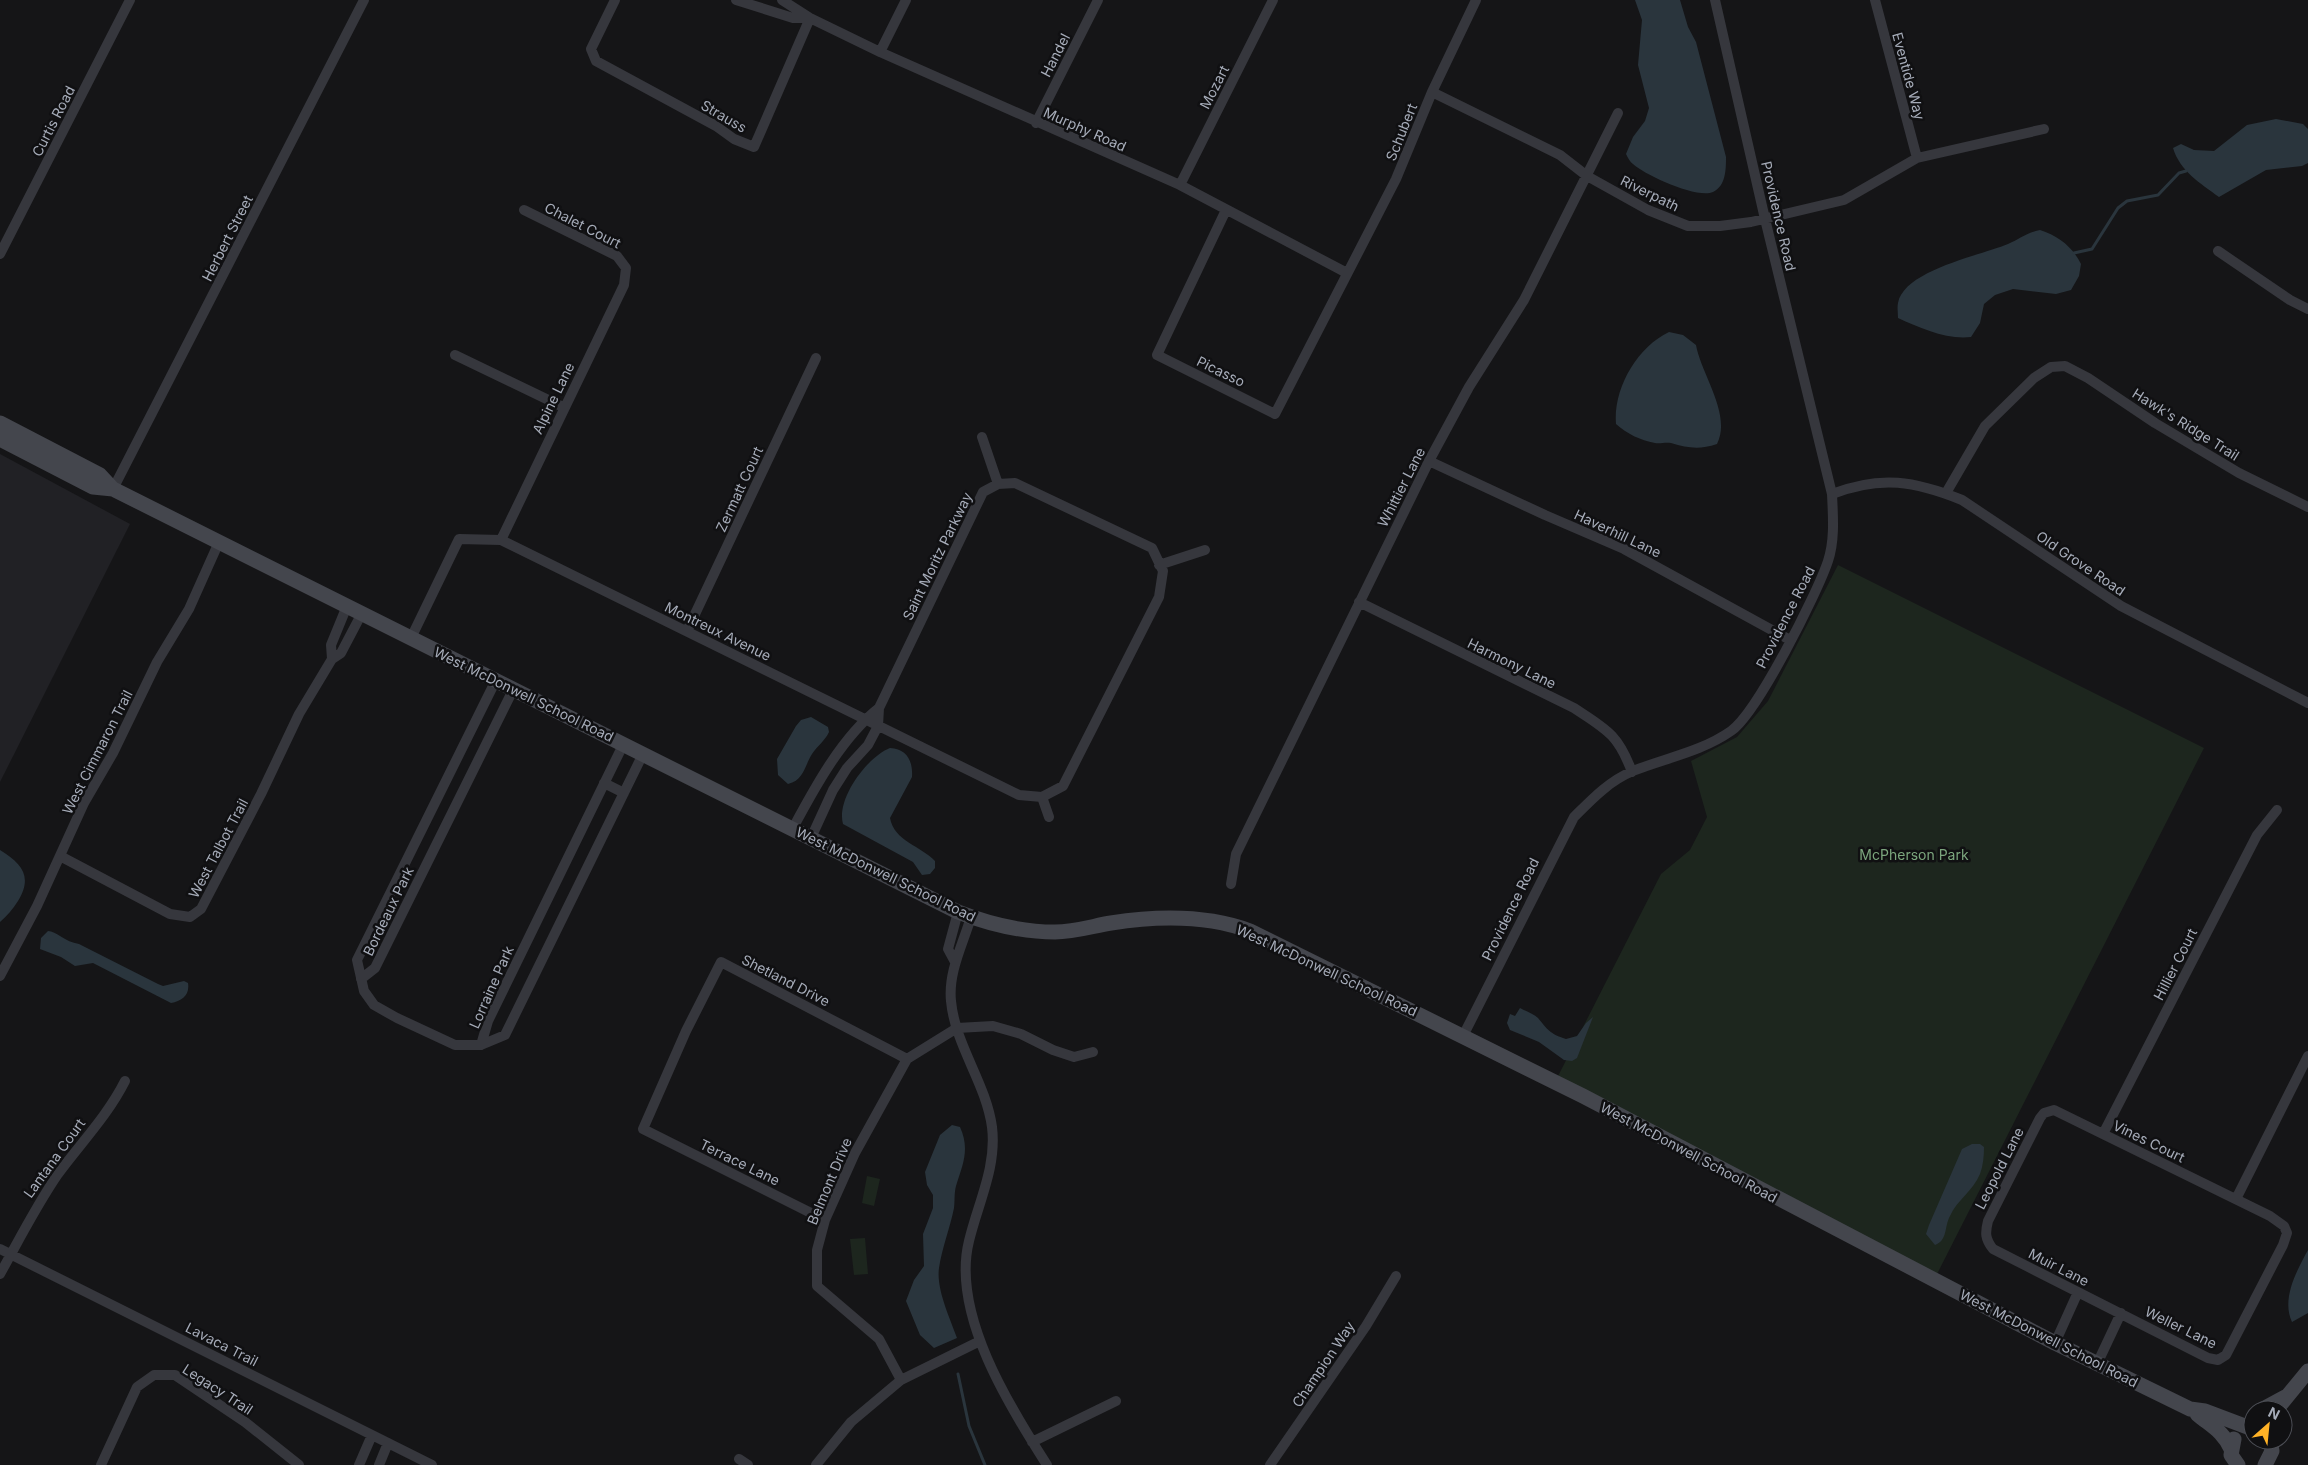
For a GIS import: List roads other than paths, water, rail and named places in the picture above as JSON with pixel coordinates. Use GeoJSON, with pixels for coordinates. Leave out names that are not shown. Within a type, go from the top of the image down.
{"type":"FeatureCollection","features":[{"type":"Feature","properties":{"kind":"main road","name":"West McDonwell School Road"},"geometry":{"type":"LineString","coordinates":[[0,423],[100,475],[113,489],[965,915],[1005,927],[1056,932],[1147,918],[1172,918],[1234,925],[1357,982],[2055,1343],[2190,1409],[2219,1430],[2227,1439],[2234,1460],[2238,1465]]}},
{"type":"Feature","properties":{"kind":"main road","name":"West McDonwell School Road"},"geometry":{"type":"LineString","coordinates":[[0,440],[93,487],[113,489]]}},
{"type":"Feature","properties":{"kind":"main road"},"geometry":{"type":"LineString","coordinates":[[2284,1400],[2308,1371]]}},
{"type":"Feature","properties":{"kind":"main road"},"geometry":{"type":"LineString","coordinates":[[2278,1400],[2286,1397]]}},
{"type":"Feature","properties":{"kind":"main road","name":"West McDonwell School Road"},"geometry":{"type":"LineString","coordinates":[[2190,1409],[2205,1411],[2243,1422]]}},
{"type":"Feature","properties":{"kind":"main road"},"geometry":{"type":"LineString","coordinates":[[2231,1449],[2235,1437],[2243,1429]]}},
{"type":"Feature","properties":{"kind":"main road"},"geometry":{"type":"LineString","coordinates":[[2265,1465],[2271,1456],[2271,1450]]}},
{"type":"Feature","properties":{"kind":"street","name":"Curtis Road"},"geometry":{"type":"LineString","coordinates":[[0,254],[130,0]]}},
{"type":"Feature","properties":{"kind":"street","name":"Herbert Street"},"geometry":{"type":"LineString","coordinates":[[113,489],[364,0]]}},
{"type":"Feature","properties":{"kind":"street","name":"Strauss"},"geometry":{"type":"LineString","coordinates":[[615,0],[591,49],[596,61],[716,126],[734,139],[754,147],[810,18]]}},
{"type":"Feature","properties":{"kind":"street","name":"Murphy Road"},"geometry":{"type":"LineString","coordinates":[[736,0],[793,18],[810,18]]}},
{"type":"Feature","properties":{"kind":"street","name":"Murphy Road"},"geometry":{"type":"LineString","coordinates":[[782,0],[810,18],[880,52],[1180,185],[1347,273]]}},
{"type":"Feature","properties":{"kind":"street"},"geometry":{"type":"LineString","coordinates":[[880,52],[906,0]]}},
{"type":"Feature","properties":{"kind":"street","name":"Handel"},"geometry":{"type":"LineString","coordinates":[[1036,122],[1098,0]]}},
{"type":"Feature","properties":{"kind":"street","name":"Mozart"},"geometry":{"type":"LineString","coordinates":[[1180,185],[1273,0]]}},
{"type":"Feature","properties":{"kind":"street","name":"Schubert"},"geometry":{"type":"LineString","coordinates":[[1347,273],[1396,179],[1432,92],[1476,0]]}},
{"type":"Feature","properties":{"kind":"street","name":"Providence Road"},"geometry":{"type":"LineString","coordinates":[[1463,1036],[1574,817],[1601,790],[1632,772],[1693,751],[1732,731],[1760,696],[1790,640],[1828,561],[1833,534],[1832,494],[1765,219],[1715,0]]}},
{"type":"Feature","properties":{"kind":"street","name":"Eventide Way"},"geometry":{"type":"LineString","coordinates":[[1875,0],[1917,158]]}},
{"type":"Feature","properties":{"kind":"street","name":"Riverpath"},"geometry":{"type":"LineString","coordinates":[[1432,92],[1560,155],[1587,176],[1648,210],[1688,226],[1720,226],[1765,219],[1844,200],[1917,158],[2044,129]]}},
{"type":"Feature","properties":{"kind":"street","name":"Whittier Lane"},"geometry":{"type":"LineString","coordinates":[[1231,884],[1236,854],[1429,460],[1469,388],[1524,300],[1618,113]]}},
{"type":"Feature","properties":{"kind":"street","name":"Chalet Court"},"geometry":{"type":"LineString","coordinates":[[524,210],[617,256],[626,268]]}},
{"type":"Feature","properties":{"kind":"street","name":"Picasso"},"geometry":{"type":"LineString","coordinates":[[1226,210],[1157,355],[1275,414],[1347,273]]}},
{"type":"Feature","properties":{"kind":"street"},"geometry":{"type":"LineString","coordinates":[[2218,251],[2290,300],[2308,309]]}},
{"type":"Feature","properties":{"kind":"street","name":"Alpine Lane"},"geometry":{"type":"LineString","coordinates":[[501,540],[563,408],[624,285],[626,268]]}},
{"type":"Feature","properties":{"kind":"street"},"geometry":{"type":"LineString","coordinates":[[455,355],[563,408]]}},
{"type":"Feature","properties":{"kind":"street","name":"Zermatt Court"},"geometry":{"type":"LineString","coordinates":[[687,631],[816,358]]}},
{"type":"Feature","properties":{"kind":"street","name":"Hawk's Ridge Trail"},"geometry":{"type":"LineString","coordinates":[[1946,493],[1985,426],[2034,378],[2051,367],[2065,366],[2088,378],[2156,423],[2239,473],[2308,507]]}},
{"type":"Feature","properties":{"kind":"street"},"geometry":{"type":"LineString","coordinates":[[982,437],[998,484],[1015,483],[1152,548],[1163,571],[1159,597],[1063,786],[1042,797],[1049,817]]}},
{"type":"Feature","properties":{"kind":"street","name":"Haverhill Lane"},"geometry":{"type":"LineString","coordinates":[[1429,460],[1545,516],[1624,549],[1790,640]]}},
{"type":"Feature","properties":{"kind":"street","name":"Old Grove Road"},"geometry":{"type":"LineString","coordinates":[[1832,494],[1846,489],[1896,480],[1946,493],[1962,500],[2121,606],[2308,703]]}},
{"type":"Feature","properties":{"kind":"street","name":"Saint Moritz Parkway"},"geometry":{"type":"LineString","coordinates":[[811,838],[833,790],[847,768],[868,744],[878,726],[879,708],[983,492],[998,484]]}},
{"type":"Feature","properties":{"kind":"street","name":"Montreux Avenue"},"geometry":{"type":"LineString","coordinates":[[411,638],[459,539],[501,540],[1019,795],[1042,797]]}},
{"type":"Feature","properties":{"kind":"street","name":"West Cimmaron Trail"},"geometry":{"type":"LineString","coordinates":[[0,976],[37,906],[84,804],[113,753],[157,662],[188,609],[219,542]]}},
{"type":"Feature","properties":{"kind":"street"},"geometry":{"type":"LineString","coordinates":[[1159,566],[1205,550]]}},
{"type":"Feature","properties":{"kind":"street","name":"Harmony Lane"},"geometry":{"type":"LineString","coordinates":[[1359,602],[1574,708],[1606,729],[1623,748],[1632,772]]}},
{"type":"Feature","properties":{"kind":"street","name":"West Talbot Trail"},"geometry":{"type":"LineString","coordinates":[[332,659],[330,645],[347,606]]}},
{"type":"Feature","properties":{"kind":"street","name":"West Talbot Trail"},"geometry":{"type":"LineString","coordinates":[[60,856],[170,914],[190,917],[201,909],[261,794],[299,714],[332,659],[341,652],[362,613]]}},
{"type":"Feature","properties":{"kind":"street","name":"Bordeaux Park"},"geometry":{"type":"LineString","coordinates":[[496,680],[357,960],[361,979],[375,968],[514,688]]}},
{"type":"Feature","properties":{"kind":"street","name":"Saint Moritz Parkway"},"geometry":{"type":"LineString","coordinates":[[792,828],[819,778],[865,719],[879,708]]}},
{"type":"Feature","properties":{"kind":"street"},"geometry":{"type":"LineString","coordinates":[[475,723],[492,732]]}},
{"type":"Feature","properties":{"kind":"street","name":"Lorraine Park"},"geometry":{"type":"LineString","coordinates":[[481,1045],[488,1021],[624,744]]}},
{"type":"Feature","properties":{"kind":"street","name":"Lorraine Park"},"geometry":{"type":"LineString","coordinates":[[481,1045],[505,1035],[643,754]]}},
{"type":"Feature","properties":{"kind":"street"},"geometry":{"type":"LineString","coordinates":[[604,784],[624,793]]}},
{"type":"Feature","properties":{"kind":"street","name":"Hillier Court"},"geometry":{"type":"LineString","coordinates":[[2103,1134],[2257,835],[2277,810]]}},
{"type":"Feature","properties":{"kind":"street"},"geometry":{"type":"LineString","coordinates":[[965,915],[948,949],[954,962],[950,1000],[957,1028],[984,1095],[992,1126],[991,1165],[968,1242],[965,1284],[969,1306],[980,1341],[993,1370],[1032,1442],[1047,1465]]}},
{"type":"Feature","properties":{"kind":"street","name":"Shetland Drive"},"geometry":{"type":"LineString","coordinates":[[643,1129],[686,1032],[721,962],[907,1059]]}},
{"type":"Feature","properties":{"kind":"street"},"geometry":{"type":"LineString","coordinates":[[361,979],[364,991],[374,1005],[397,1018],[455,1046],[481,1045]]}},
{"type":"Feature","properties":{"kind":"street"},"geometry":{"type":"LineString","coordinates":[[957,1028],[993,1026],[1021,1034],[1053,1050],[1074,1057],[1093,1052]]}},
{"type":"Feature","properties":{"kind":"street","name":"Belmont Drive"},"geometry":{"type":"LineString","coordinates":[[901,1380],[878,1339],[817,1286],[817,1250],[825,1220],[858,1146],[907,1059],[957,1028]]}},
{"type":"Feature","properties":{"kind":"street"},"geometry":{"type":"LineString","coordinates":[[2236,1199],[2308,1056]]}},
{"type":"Feature","properties":{"kind":"street","name":"Lantana Court"},"geometry":{"type":"LineString","coordinates":[[0,1274],[48,1190],[117,1097],[125,1081]]}},
{"type":"Feature","properties":{"kind":"street","name":"Vines Court"},"geometry":{"type":"LineString","coordinates":[[2049,1111],[2060,1112],[2270,1216],[2284,1226],[2287,1233],[2256,1298]]}},
{"type":"Feature","properties":{"kind":"street","name":"Leopold Lane"},"geometry":{"type":"LineString","coordinates":[[1987,1242],[1985,1233],[1988,1221],[2040,1118],[2049,1111]]}},
{"type":"Feature","properties":{"kind":"street","name":"Terrace Lane"},"geometry":{"type":"LineString","coordinates":[[643,1129],[825,1220]]}},
{"type":"Feature","properties":{"kind":"street","name":"Muir Lane"},"geometry":{"type":"LineString","coordinates":[[1987,1242],[1992,1249],[2121,1313]]}},
{"type":"Feature","properties":{"kind":"street","name":"Lavaca Trail"},"geometry":{"type":"LineString","coordinates":[[0,1249],[432,1465]]}},
{"type":"Feature","properties":{"kind":"street","name":"Champion Way"},"geometry":{"type":"LineString","coordinates":[[1270,1465],[1366,1326],[1396,1276]]}},
{"type":"Feature","properties":{"kind":"street"},"geometry":{"type":"LineString","coordinates":[[2055,1343],[2078,1292]]}},
{"type":"Feature","properties":{"kind":"street","name":"Weller Lane"},"geometry":{"type":"LineString","coordinates":[[2121,1313],[2208,1358],[2218,1360],[2226,1355],[2256,1298]]}},
{"type":"Feature","properties":{"kind":"street"},"geometry":{"type":"LineString","coordinates":[[2097,1364],[2121,1313]]}},
{"type":"Feature","properties":{"kind":"street"},"geometry":{"type":"LineString","coordinates":[[816,1465],[851,1422],[901,1380],[980,1341]]}},
{"type":"Feature","properties":{"kind":"street","name":"Legacy Trail"},"geometry":{"type":"LineString","coordinates":[[101,1465],[137,1387],[154,1375],[175,1375],[245,1422],[299,1465]]}},
{"type":"Feature","properties":{"kind":"street"},"geometry":{"type":"LineString","coordinates":[[1032,1442],[1116,1401]]}},
{"type":"Feature","properties":{"kind":"street"},"geometry":{"type":"LineString","coordinates":[[358,1465],[372,1435]]}},
{"type":"Feature","properties":{"kind":"street"},"geometry":{"type":"LineString","coordinates":[[379,1465],[388,1443]]}},
{"type":"Feature","properties":{"kind":"street"},"geometry":{"type":"LineString","coordinates":[[739,1459],[748,1465]]}},
{"type":"Feature","properties":{"kind":"waterway"},"geometry":{"type":"LineString","coordinates":[[2074,253],[2092,249],[2118,208],[2127,201],[2158,195],[2179,173],[2186,171]]}},
{"type":"Feature","properties":{"kind":"waterway"},"geometry":{"type":"LineString","coordinates":[[958,1374],[969,1426],[985,1465]]}},
{"type":"Feature","properties":{"kind":"park label","name":"McPherson Park"},"geometry":{"type":"Point","coordinates":[1914,854]}}]}
